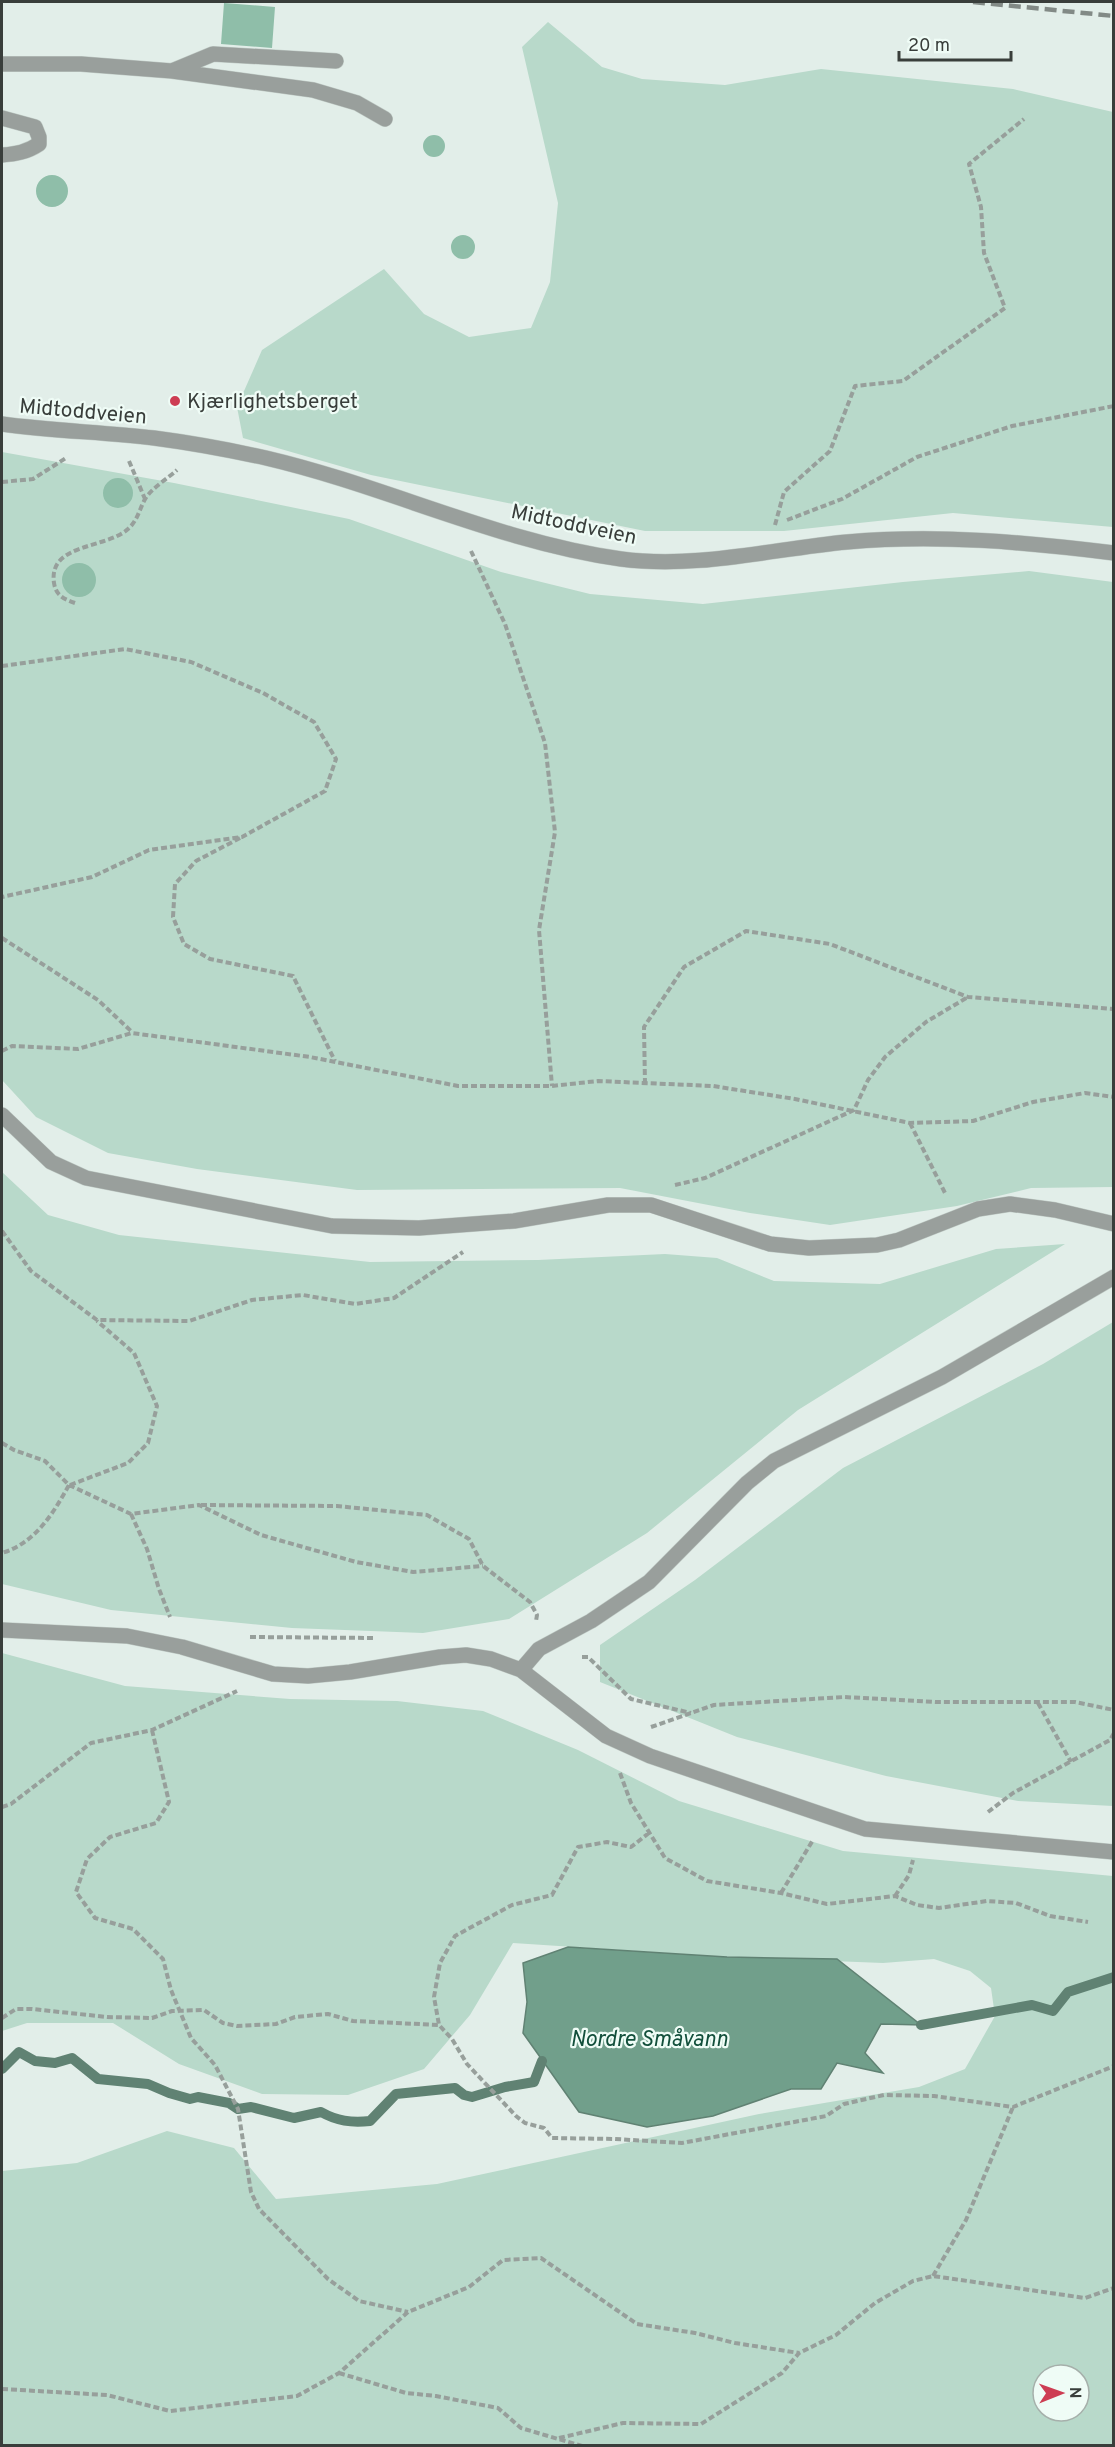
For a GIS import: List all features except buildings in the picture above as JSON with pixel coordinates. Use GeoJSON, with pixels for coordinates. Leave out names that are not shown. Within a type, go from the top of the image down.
{"type":"FeatureCollection","features":[{"type":"Feature","properties":{"kind":"lane"},"geometry":{"type":"LineString","coordinates":[[172,71],[213,54],[336,61]]}},
{"type":"Feature","properties":{"kind":"lane"},"geometry":{"type":"LineString","coordinates":[[2,64],[81,64],[172,71],[313,90],[357,103],[385,119]]}},
{"type":"Feature","properties":{"kind":"lane"},"geometry":{"type":"LineString","coordinates":[[2,118],[35,127],[39,144],[30,150],[2,155]]}},
{"type":"Feature","properties":{"kind":"lane","name":"Midtoddveien"},"geometry":{"type":"LineString","coordinates":[[2,424],[154,438],[267,459],[538,543],[621,559],[712,560],[846,542],[909,538],[991,539],[1113,553]]}},
{"type":"Feature","properties":{"kind":"lane"},"geometry":{"type":"LineString","coordinates":[[2,1115],[51,1162],[86,1178],[332,1226],[419,1228],[514,1221],[608,1205],[651,1205],[770,1245],[809,1248],[877,1245],[899,1240],[978,1209],[1010,1204],[1055,1210],[1113,1224]]}},
{"type":"Feature","properties":{"kind":"lane"},"geometry":{"type":"LineString","coordinates":[[521,1670],[539,1649],[591,1621],[649,1582],[747,1483],[774,1461],[942,1377],[1113,1277]]}},
{"type":"Feature","properties":{"kind":"lane"},"geometry":{"type":"LineString","coordinates":[[2,1630],[127,1636],[182,1647],[273,1674],[308,1676],[350,1672],[407,1661],[466,1655],[491,1659],[521,1670],[606,1736],[650,1756],[865,1828],[1113,1852]]}},
{"type":"Feature","properties":{"kind":"path"},"geometry":{"type":"LineString","coordinates":[[767,551],[784,492],[830,451],[855,386],[903,381],[1005,308],[984,253],[981,207],[969,164],[1024,119]]}},
{"type":"Feature","properties":{"kind":"path"},"geometry":{"type":"LineString","coordinates":[[775,525],[842,499],[917,457],[1012,426],[1113,406]]}},
{"type":"Feature","properties":{"kind":"path"},"geometry":{"type":"LineString","coordinates":[[2,482],[33,479],[47,472],[75,452],[87,433]]}},
{"type":"Feature","properties":{"kind":"path"},"geometry":{"type":"LineString","coordinates":[[75,603],[62,599],[55,591],[53,576],[58,561],[72,551],[112,540],[128,529],[139,516],[145,499],[121,436]]}},
{"type":"Feature","properties":{"kind":"path"},"geometry":{"type":"LineString","coordinates":[[453,515],[505,624],[545,743],[555,832],[539,930],[552,1086]]}},
{"type":"Feature","properties":{"kind":"path"},"geometry":{"type":"LineString","coordinates":[[2,666],[125,649],[191,662],[263,693],[314,722],[336,759],[325,791],[196,861],[175,884],[173,917],[184,944],[210,959],[293,976],[335,1062]]}},
{"type":"Feature","properties":{"kind":"path"},"geometry":{"type":"LineString","coordinates":[[2,897],[92,877],[149,850],[242,837]]}},
{"type":"Feature","properties":{"kind":"path"},"geometry":{"type":"LineString","coordinates":[[645,1084],[645,1027],[678,975],[684,967],[746,932],[830,944],[968,997],[1113,1009]]}},
{"type":"Feature","properties":{"kind":"path"},"geometry":{"type":"LineString","coordinates":[[2,938],[98,1000],[132,1033]]}},
{"type":"Feature","properties":{"kind":"path"},"geometry":{"type":"LineString","coordinates":[[651,1205],[677,1183],[705,1178],[854,1110],[868,1080],[885,1057],[926,1022],[968,997]]}},
{"type":"Feature","properties":{"kind":"path"},"geometry":{"type":"LineString","coordinates":[[2,1051],[12,1046],[78,1049],[132,1033],[335,1062],[459,1086],[552,1086],[598,1081],[714,1086],[854,1110],[910,1123],[973,1121],[1033,1102],[1085,1093],[1113,1097]]}},
{"type":"Feature","properties":{"kind":"path"},"geometry":{"type":"LineString","coordinates":[[910,1123],[958,1216]]}},
{"type":"Feature","properties":{"kind":"path"},"geometry":{"type":"LineString","coordinates":[[2,1231],[31,1270],[97,1320],[134,1353],[157,1406],[148,1443],[128,1463],[69,1485],[53,1514],[30,1539],[2,1552]]}},
{"type":"Feature","properties":{"kind":"path"},"geometry":{"type":"LineString","coordinates":[[97,1320],[189,1321],[252,1300],[303,1295],[355,1304],[394,1298],[470,1248]]}},
{"type":"Feature","properties":{"kind":"path"},"geometry":{"type":"LineString","coordinates":[[2,1443],[14,1450],[45,1461],[69,1485],[130,1514],[199,1505],[328,1505],[427,1515],[469,1539],[483,1566],[530,1602],[537,1614],[532,1628],[539,1649]]}},
{"type":"Feature","properties":{"kind":"path"},"geometry":{"type":"LineString","coordinates":[[199,1505],[261,1535],[356,1562],[413,1572],[483,1566]]}},
{"type":"Feature","properties":{"kind":"path"},"geometry":{"type":"LineString","coordinates":[[130,1514],[147,1549],[159,1589],[182,1647]]}},
{"type":"Feature","properties":{"kind":"path"},"geometry":{"type":"LineString","coordinates":[[246,1637],[380,1638]]}},
{"type":"Feature","properties":{"kind":"path"},"geometry":{"type":"LineString","coordinates":[[579,1657],[588,1657],[631,1700],[691,1713],[714,1705],[844,1697],[936,1702],[1075,1702],[1113,1710]]}},
{"type":"Feature","properties":{"kind":"path"},"geometry":{"type":"LineString","coordinates":[[2,1806],[12,1804],[92,1743],[152,1730],[273,1674]]}},
{"type":"Feature","properties":{"kind":"path"},"geometry":{"type":"LineString","coordinates":[[1038,1703],[1071,1762]]}},
{"type":"Feature","properties":{"kind":"path"},"geometry":{"type":"LineString","coordinates":[[152,1730],[169,1802],[156,1823],[110,1837],[87,1859],[76,1892],[94,1918],[133,1929],[163,1959],[171,1990],[191,2038],[215,2065],[238,2109],[251,2192],[259,2209],[328,2279],[359,2301],[408,2312]]}},
{"type":"Feature","properties":{"kind":"path"},"geometry":{"type":"LineString","coordinates":[[986,1814],[1013,1793],[1110,1740],[1113,1733]]}},
{"type":"Feature","properties":{"kind":"path"},"geometry":{"type":"LineString","coordinates":[[606,1736],[631,1803],[665,1858],[707,1881],[781,1893],[827,1904],[895,1896],[917,1905],[939,1908],[987,1901],[1016,1903],[1050,1916],[1088,1922]]}},
{"type":"Feature","properties":{"kind":"path"},"geometry":{"type":"LineString","coordinates":[[781,1893],[786,1881],[808,1850],[825,1815]]}},
{"type":"Feature","properties":{"kind":"path"},"geometry":{"type":"LineString","coordinates":[[649,1833],[631,1847],[607,1842],[578,1847],[552,1895],[512,1905],[455,1936],[440,1963],[434,1997],[439,2025],[452,2039],[467,2064],[483,2077],[516,2116],[525,2123],[544,2128],[552,2138],[682,2143],[826,2116],[844,2104],[884,2095],[934,2096],[1013,2108],[1113,2066]]}},
{"type":"Feature","properties":{"kind":"path"},"geometry":{"type":"LineString","coordinates":[[895,1896],[909,1875],[920,1835]]}},
{"type":"Feature","properties":{"kind":"path"},"geometry":{"type":"LineString","coordinates":[[2,2018],[16,2009],[107,2017],[152,2018],[172,2011],[204,2010],[223,2023],[237,2026],[276,2024],[295,2017],[328,2014],[353,2021],[439,2025]]}},
{"type":"Feature","properties":{"kind":"path"},"geometry":{"type":"LineString","coordinates":[[933,2276],[966,2220],[1013,2108]]}},
{"type":"Feature","properties":{"kind":"path"},"geometry":{"type":"LineString","coordinates":[[2,2389],[107,2395],[170,2411],[297,2396],[339,2373],[408,2312],[470,2287],[503,2260],[541,2258],[637,2324],[799,2354]]}},
{"type":"Feature","properties":{"kind":"path"},"geometry":{"type":"LineString","coordinates":[[559,2438],[623,2423],[701,2424],[782,2373],[799,2354],[836,2335],[884,2298],[913,2281],[933,2276],[1085,2298],[1113,2288]]}},
{"type":"Feature","properties":{"kind":"path"},"geometry":{"type":"LineString","coordinates":[[339,2373],[406,2393],[436,2396],[498,2408],[521,2428],[582,2445]]}},
{"type":"Feature","properties":{"kind":"shaded area"},"geometry":{"type":"Polygon","coordinates":[[[548,22],[602,67],[642,79],[725,85],[821,69],[1013,89],[1113,112],[1113,527],[953,513],[784,531],[645,531],[371,475],[243,438],[237,407],[262,350],[384,269],[424,314],[469,337],[531,328],[550,282],[558,203],[522,47],[548,22]]]}},
{"type":"Feature","properties":{"kind":"shaded area"},"geometry":{"type":"Polygon","coordinates":[[[2,452],[174,483],[349,519],[501,572],[590,594],[703,604],[1029,571],[1113,582],[1113,1187],[1031,1188],[957,1206],[830,1225],[750,1213],[620,1188],[357,1190],[197,1169],[108,1153],[36,1117],[2,1080],[2,452]]]}},
{"type":"Feature","properties":{"kind":"shaded area"},"geometry":{"type":"Polygon","coordinates":[[[2,1172],[48,1215],[119,1235],[370,1262],[538,1260],[665,1254],[717,1258],[774,1281],[880,1284],[996,1249],[1065,1244],[798,1410],[647,1533],[509,1619],[423,1633],[292,1628],[111,1610],[2,1584],[2,1172]]]}},
{"type":"Feature","properties":{"kind":"shaded area"},"geometry":{"type":"Polygon","coordinates":[[[1113,1322],[1113,1806],[1018,1801],[886,1776],[737,1737],[600,1682],[600,1645],[695,1580],[843,1468],[1043,1364],[1113,1322]]]}},
{"type":"Feature","properties":{"kind":"shaded area"},"geometry":{"type":"Polygon","coordinates":[[[2,1653],[125,1686],[290,1699],[397,1701],[483,1711],[578,1750],[679,1801],[843,1851],[1113,1876],[1113,2445],[2,2445],[2,2171],[77,2163],[167,2131],[234,2148],[276,2199],[437,2184],[759,2114],[919,2087],[965,2069],[995,2016],[991,1988],[970,1971],[934,1959],[883,1963],[727,1957],[513,1943],[470,2015],[424,2069],[348,2095],[262,2094],[179,2064],[113,2023],[27,2023],[2,2031],[2,1653]]]}},
{"type":"Feature","properties":{"kind":"water","name":"Nordre Småvann"},"geometry":{"type":"Polygon","coordinates":[[[568,1947],[727,1957],[837,1959],[921,2025],[881,2024],[865,2053],[883,2073],[837,2063],[821,2089],[791,2089],[713,2116],[647,2127],[579,2112],[523,2033],[527,2002],[523,1963],[568,1947]]]}},
{"type":"Feature","properties":{"kind":"waterway"},"geometry":{"type":"LineString","coordinates":[[921,2025],[1032,2005],[1053,2011],[1068,1992],[1114,1977]]}},
{"type":"Feature","properties":{"kind":"waterway"},"geometry":{"type":"LineString","coordinates":[[2,2069],[19,2052],[35,2061],[55,2063],[72,2058],[98,2079],[148,2084],[190,2099],[198,2097],[229,2103],[238,2109],[251,2107],[294,2118],[321,2112],[344,2121],[357,2122],[370,2121],[396,2094],[455,2088],[464,2095],[472,2097],[505,2087],[534,2082],[542,2061]]}},
{"type":"Feature","properties":{"kind":"railway"},"geometry":{"type":"LineString","coordinates":[[973,2],[1114,16]]}},
{"type":"Feature","properties":{"kind":"place","name":"Kjærlighetsberget"},"geometry":{"type":"Point","coordinates":[175,401]}}]}
